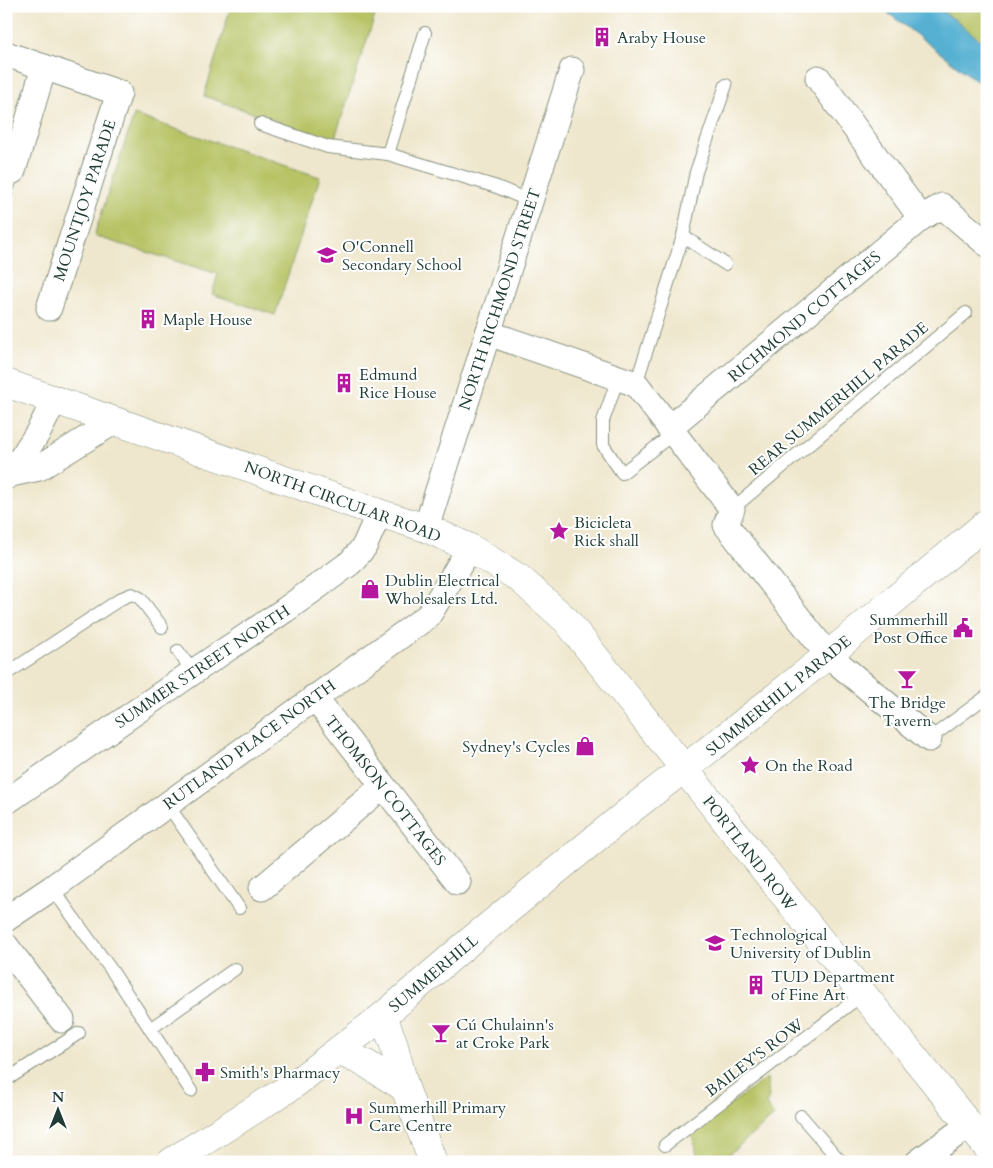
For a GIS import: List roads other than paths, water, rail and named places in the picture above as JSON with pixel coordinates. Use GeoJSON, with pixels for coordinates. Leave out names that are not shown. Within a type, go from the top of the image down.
{"type":"FeatureCollection","features":[{"type":"Feature","properties":{"kind":"main road","name":"NORTH CIRCULAR ROAD"},"geometry":{"type":"LineString","coordinates":[[6,383],[426,528],[470,548],[519,578],[566,620],[684,769]]}},
{"type":"Feature","properties":{"kind":"main road","name":"SUMMERHILL PARADE"},"geometry":{"type":"LineString","coordinates":[[684,769],[828,655],[987,523]]}},
{"type":"Feature","properties":{"kind":"main road","name":"PORTLAND ROW"},"geometry":{"type":"LineString","coordinates":[[684,769],[987,1147]]}},
{"type":"Feature","properties":{"kind":"main road","name":"SUMMERHILL"},"geometry":{"type":"LineString","coordinates":[[172,1162],[292,1086],[338,1051],[383,1016],[469,942],[633,808],[684,769]]}},
{"type":"Feature","properties":{"kind":"main road"},"geometry":{"type":"LineString","coordinates":[[383,1016],[393,1042],[405,1088],[432,1162]]}},
{"type":"Feature","properties":{"kind":"main road"},"geometry":{"type":"LineString","coordinates":[[338,1051],[365,1063],[405,1088]]}},
{"type":"Feature","properties":{"kind":"street"},"geometry":{"type":"LineString","coordinates":[[6,54],[44,67],[10,182]]}},
{"type":"Feature","properties":{"kind":"street","name":"MOUNTJOY PARADE"},"geometry":{"type":"LineString","coordinates":[[44,67],[120,93],[48,308]]}},
{"type":"Feature","properties":{"kind":"street","name":"NORTH RICHMOND STREET"},"geometry":{"type":"LineString","coordinates":[[426,528],[572,70]]}},
{"type":"Feature","properties":{"kind":"street"},"geometry":{"type":"LineString","coordinates":[[818,78],[931,212],[987,244]]}},
{"type":"Feature","properties":{"kind":"street","name":"RICHMOND COTTAGES"},"geometry":{"type":"LineString","coordinates":[[671,431],[931,212]]}},
{"type":"Feature","properties":{"kind":"street"},"geometry":{"type":"LineString","coordinates":[[488,333],[627,381],[671,431],[732,509],[726,525],[828,655],[929,739]]}},
{"type":"Feature","properties":{"kind":"street"},"geometry":{"type":"LineString","coordinates":[[8,476],[39,431],[55,400]]}},
{"type":"Feature","properties":{"kind":"street"},"geometry":{"type":"LineString","coordinates":[[8,476],[39,468],[115,421]]}},
{"type":"Feature","properties":{"kind":"street","name":"SUMMER STREET NORTH"},"geometry":{"type":"LineString","coordinates":[[6,802],[285,610],[350,563],[364,547],[379,513]]}},
{"type":"Feature","properties":{"kind":"street","name":"RUTLAND PLACE NORTH"},"geometry":{"type":"LineString","coordinates":[[6,919],[52,888],[428,616],[470,548]]}},
{"type":"Feature","properties":{"kind":"street","name":"THOMSON COTTAGES"},"geometry":{"type":"LineString","coordinates":[[314,697],[458,882]]}},
{"type":"Feature","properties":{"kind":"street"},"geometry":{"type":"LineString","coordinates":[[262,888],[383,786]]}},
{"type":"Feature","properties":{"kind":"street"},"geometry":{"type":"LineString","coordinates":[[6,946],[70,1027]]}},
{"type":"Feature","properties":{"kind":"street"},"geometry":{"type":"LineString","coordinates":[[918,1162],[969,1125]]}},
{"type":"Feature","properties":{"kind":"lane"},"geometry":{"type":"LineString","coordinates":[[388,154],[425,33]]}},
{"type":"Feature","properties":{"kind":"lane"},"geometry":{"type":"LineString","coordinates":[[671,431],[622,473],[603,445],[603,421],[627,381],[683,236],[696,172],[726,85]]}},
{"type":"Feature","properties":{"kind":"lane"},"geometry":{"type":"LineString","coordinates":[[260,124],[328,147],[388,154],[497,187],[530,201]]}},
{"type":"Feature","properties":{"kind":"lane"},"geometry":{"type":"LineString","coordinates":[[683,236],[725,264]]}},
{"type":"Feature","properties":{"kind":"lane","name":"REAR SUMMERHILL PARADE"},"geometry":{"type":"LineString","coordinates":[[732,509],[966,313]]}},
{"type":"Feature","properties":{"kind":"lane"},"geometry":{"type":"LineString","coordinates":[[6,674],[122,598],[132,594],[140,598],[162,627]]}},
{"type":"Feature","properties":{"kind":"lane"},"geometry":{"type":"LineString","coordinates":[[178,651],[193,672]]}},
{"type":"Feature","properties":{"kind":"lane"},"geometry":{"type":"LineString","coordinates":[[929,739],[987,696]]}},
{"type":"Feature","properties":{"kind":"lane"},"geometry":{"type":"LineString","coordinates":[[167,804],[239,908]]}},
{"type":"Feature","properties":{"kind":"lane"},"geometry":{"type":"LineString","coordinates":[[52,888],[112,971],[191,1091]]}},
{"type":"Feature","properties":{"kind":"lane"},"geometry":{"type":"LineString","coordinates":[[150,1028],[235,969]]}},
{"type":"Feature","properties":{"kind":"lane","name":"BAILEY'S ROW"},"geometry":{"type":"LineString","coordinates":[[665,1145],[863,994]]}},
{"type":"Feature","properties":{"kind":"lane"},"geometry":{"type":"LineString","coordinates":[[6,1080],[70,1027]]}},
{"type":"Feature","properties":{"kind":"lane"},"geometry":{"type":"LineString","coordinates":[[801,1116],[841,1162]]}},
{"type":"Feature","properties":{"kind":"water"},"geometry":{"type":"Polygon","coordinates":[[[879,6],[934,6],[957,21],[987,46],[987,89],[879,6]]]}},
{"type":"Feature","properties":{"kind":"place","name":"Araby House"},"geometry":{"type":"Point","coordinates":[602,37]}},
{"type":"Feature","properties":{"kind":"place","name":"O'Connell Secondary School"},"geometry":{"type":"Point","coordinates":[327,255]}},
{"type":"Feature","properties":{"kind":"place","name":"Maple House"},"geometry":{"type":"Point","coordinates":[148,319]}},
{"type":"Feature","properties":{"kind":"place","name":"Edmund Rice House"},"geometry":{"type":"Point","coordinates":[344,383]}},
{"type":"Feature","properties":{"kind":"place","name":"Bicicleta Rick shall"},"geometry":{"type":"Point","coordinates":[559,531]}},
{"type":"Feature","properties":{"kind":"place","name":"Dublin Electrical Wholesalers Ltd."},"geometry":{"type":"Point","coordinates":[370,589]}},
{"type":"Feature","properties":{"kind":"place","name":"Summerhill Post Office"},"geometry":{"type":"Point","coordinates":[963,628]}},
{"type":"Feature","properties":{"kind":"place","name":"The Bridge Tavern"},"geometry":{"type":"Point","coordinates":[907,679]}},
{"type":"Feature","properties":{"kind":"place","name":"Sydney's Cycles"},"geometry":{"type":"Point","coordinates":[585,746]}},
{"type":"Feature","properties":{"kind":"place","name":"On the Road"},"geometry":{"type":"Point","coordinates":[750,765]}},
{"type":"Feature","properties":{"kind":"place","name":"Technological University of Dublin"},"geometry":{"type":"Point","coordinates":[715,943]}},
{"type":"Feature","properties":{"kind":"place","name":"TUD Department of Fine Art"},"geometry":{"type":"Point","coordinates":[756,985]}},
{"type":"Feature","properties":{"kind":"place","name":"Cú Chulainn's at Croke Park"},"geometry":{"type":"Point","coordinates":[441,1033]}},
{"type":"Feature","properties":{"kind":"place","name":"Smith's Pharmacy"},"geometry":{"type":"Point","coordinates":[205,1072]}},
{"type":"Feature","properties":{"kind":"place","name":"Summerhill Primary Care Centre"},"geometry":{"type":"Point","coordinates":[354,1116]}}]}
